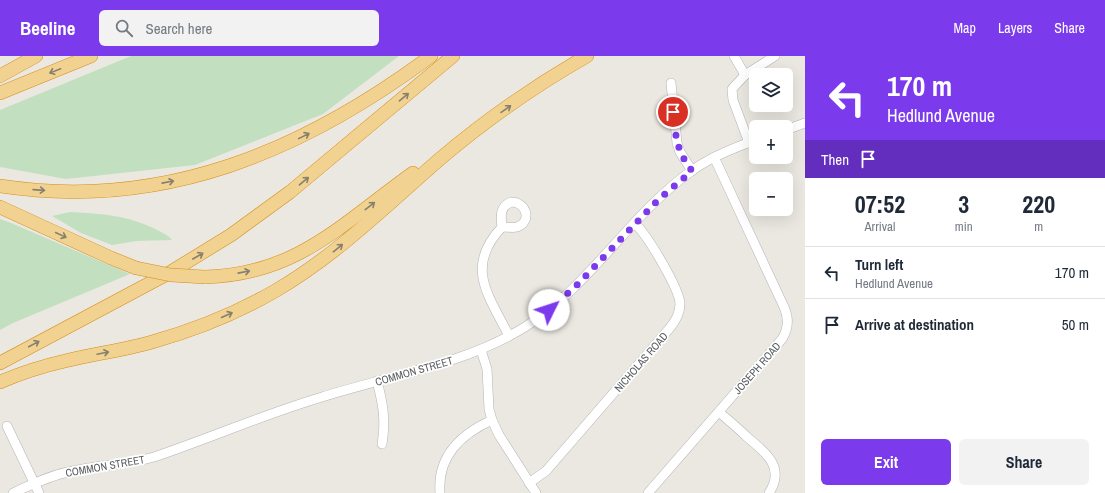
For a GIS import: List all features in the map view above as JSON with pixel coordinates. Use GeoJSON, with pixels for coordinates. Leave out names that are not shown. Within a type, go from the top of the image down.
{"type":"FeatureCollection","features":[{"type":"Feature","properties":{"kind":"highway"},"geometry":{"type":"LineString","coordinates":[[0,76],[36,56]]}},
{"type":"Feature","properties":{"kind":"highway"},"geometry":{"type":"LineString","coordinates":[[0,93],[91,56]]}},
{"type":"Feature","properties":{"kind":"highway"},"geometry":{"type":"LineString","coordinates":[[0,186],[54,191],[106,190],[158,184],[216,171],[258,156],[312,132],[370,98],[431,56]]}},
{"type":"Feature","properties":{"kind":"highway"},"geometry":{"type":"LineString","coordinates":[[0,363],[169,273],[238,231],[290,192],[453,56]]}},
{"type":"Feature","properties":{"kind":"highway"},"geometry":{"type":"LineString","coordinates":[[0,207],[136,268],[171,275],[206,277],[238,274],[259,269],[288,259],[312,247],[344,226],[413,173],[528,94],[587,56]]}},
{"type":"Feature","properties":{"kind":"highway"},"geometry":{"type":"LineString","coordinates":[[0,382],[57,363],[137,346],[173,336],[221,318],[261,299],[299,276],[336,250],[474,132]]}},
{"type":"Feature","properties":{"kind":"street"},"geometry":{"type":"LineString","coordinates":[[734,56],[745,75]]}},
{"type":"Feature","properties":{"kind":"street"},"geometry":{"type":"LineString","coordinates":[[749,133],[733,100],[732,89],[745,75],[769,58]]}},
{"type":"Feature","properties":{"kind":"street"},"geometry":{"type":"LineString","coordinates":[[671,84],[677,143],[680,152],[692,171]]}},
{"type":"Feature","properties":{"kind":"street"},"geometry":{"type":"LineString","coordinates":[[793,127],[805,123]]}},
{"type":"Feature","properties":{"kind":"street","name":"COMMON STREET"},"geometry":{"type":"LineString","coordinates":[[12,493],[34,483],[66,472],[146,459],[302,403],[481,350],[509,336],[542,315],[567,294],[668,190],[692,171],[714,157],[749,143]]}},
{"type":"Feature","properties":{"kind":"street","name":"JOSEPH ROAD"},"geometry":{"type":"LineString","coordinates":[[648,493],[782,339],[788,321],[784,307],[714,157]]}},
{"type":"Feature","properties":{"kind":"street","name":"NICHOLAS ROAD"},"geometry":{"type":"LineString","coordinates":[[529,483],[546,471],[673,325],[678,315],[680,306],[677,292],[646,237],[635,224]]}},
{"type":"Feature","properties":{"kind":"street"},"geometry":{"type":"LineString","coordinates":[[502,227],[487,246],[482,262],[482,273],[488,295],[509,336]]}},
{"type":"Feature","properties":{"kind":"street"},"geometry":{"type":"LineString","coordinates":[[481,350],[487,369],[489,409],[492,420],[499,435],[536,493]]}},
{"type":"Feature","properties":{"kind":"street"},"geometry":{"type":"LineString","coordinates":[[377,381],[385,420],[382,444]]}},
{"type":"Feature","properties":{"kind":"street"},"geometry":{"type":"LineString","coordinates":[[719,412],[764,451],[771,459],[775,469],[776,479],[769,493]]}},
{"type":"Feature","properties":{"kind":"street"},"geometry":{"type":"LineString","coordinates":[[440,493],[442,469],[452,449],[467,433],[492,420]]}},
{"type":"Feature","properties":{"kind":"street"},"geometry":{"type":"LineString","coordinates":[[7,426],[39,493]]}},
{"type":"Feature","properties":{"kind":"green space"},"geometry":{"type":"Polygon","coordinates":[[[131,56],[399,56],[323,114],[195,165],[66,179],[0,167],[0,110],[131,56]]]}},
{"type":"Feature","properties":{"kind":"green space"},"geometry":{"type":"Polygon","coordinates":[[[70,212],[115,216],[136,221],[165,234],[172,240],[137,241],[112,245],[81,233],[52,216],[70,212]]]}},
{"type":"Feature","properties":{"kind":"green space"},"geometry":{"type":"Polygon","coordinates":[[[0,219],[130,274],[13,323],[0,330],[0,219]]]}},
{"type":"Feature","properties":{"kind":"route"},"geometry":{"type":"LineString","coordinates":[[549,310],[578,284],[659,199],[692,171],[680,152],[677,143],[673,112]]}}]}
